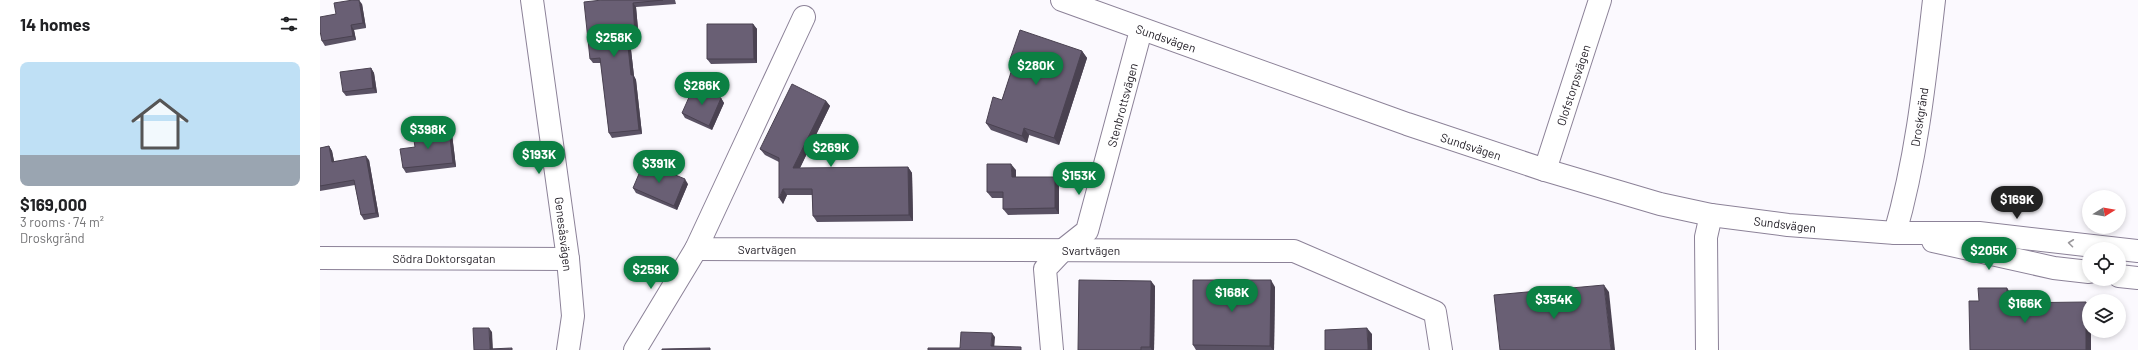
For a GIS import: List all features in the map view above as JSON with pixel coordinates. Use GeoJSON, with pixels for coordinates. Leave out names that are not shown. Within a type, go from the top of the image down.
{"type":"FeatureCollection","features":[{"type":"Feature","properties":{"kind":"street","name":"Genesåsvägen"},"geometry":{"type":"LineString","coordinates":[[532,0],[568,258],[573,316],[568,350]]}},
{"type":"Feature","properties":{"kind":"street","name":"Sundsvägen"},"geometry":{"type":"LineString","coordinates":[[1062,0],[1407,124],[1545,170],[1660,204],[1711,215],[1788,225],[1895,233]]}},
{"type":"Feature","properties":{"kind":"street","name":"Olofstorpsvägen"},"geometry":{"type":"LineString","coordinates":[[1545,170],[1600,0]]}},
{"type":"Feature","properties":{"kind":"street","name":"Droskgränd"},"geometry":{"type":"LineString","coordinates":[[1895,233],[1907,191],[1926,76],[1934,0]]}},
{"type":"Feature","properties":{"kind":"street"},"geometry":{"type":"LineString","coordinates":[[635,350],[696,248],[804,17]]}},
{"type":"Feature","properties":{"kind":"street","name":"Stenbrottsvägen"},"geometry":{"type":"LineString","coordinates":[[1052,350],[1044,269],[1063,250],[1087,231],[1142,30]]}},
{"type":"Feature","properties":{"kind":"street"},"geometry":{"type":"LineString","coordinates":[[1707,350],[1706,236],[1711,215]]}},
{"type":"Feature","properties":{"kind":"street"},"geometry":{"type":"LineString","coordinates":[[1895,233],[1979,233],[2138,251]]}},
{"type":"Feature","properties":{"kind":"street"},"geometry":{"type":"LineString","coordinates":[[1895,233],[2054,268],[2082,271]]}},
{"type":"Feature","properties":{"kind":"street","name":"Svartvägen"},"geometry":{"type":"LineString","coordinates":[[696,248],[1294,251],[1436,312],[1441,350]]}},
{"type":"Feature","properties":{"kind":"street","name":"Södra Doktorsgatan"},"geometry":{"type":"LineString","coordinates":[[320,258],[568,258]]}},
{"type":"Feature","properties":{"kind":"street"},"geometry":{"type":"LineString","coordinates":[[2126,277],[2138,278]]}},
{"type":"Feature","properties":{"kind":"building"},"geometry":{"type":"Polygon","coordinates":[[[359,0],[363,23],[351,25],[353,36],[322,41],[320,17],[336,14],[334,3],[359,0]]]}},
{"type":"Feature","properties":{"kind":"building"},"geometry":{"type":"Polygon","coordinates":[[[602,0],[663,0],[633,3],[635,36],[627,37],[639,130],[609,133],[600,58],[590,59],[584,2],[602,0]]]}},
{"type":"Feature","properties":{"kind":"building"},"geometry":{"type":"Polygon","coordinates":[[[707,24],[753,24],[754,59],[707,59],[707,24]]]}},
{"type":"Feature","properties":{"kind":"building"},"geometry":{"type":"Polygon","coordinates":[[[1020,30],[1082,51],[1054,138],[1024,128],[1022,136],[986,123],[993,97],[1002,100],[1015,60],[1010,59],[1020,30]]]}},
{"type":"Feature","properties":{"kind":"building"},"geometry":{"type":"Polygon","coordinates":[[[371,68],[373,88],[343,92],[340,72],[371,68]]]}},
{"type":"Feature","properties":{"kind":"building"},"geometry":{"type":"Polygon","coordinates":[[[792,84],[826,101],[793,168],[908,167],[909,215],[813,216],[812,189],[783,189],[779,198],[779,158],[760,149],[792,84]]]}},
{"type":"Feature","properties":{"kind":"building"},"geometry":{"type":"Polygon","coordinates":[[[694,86],[721,98],[709,126],[682,113],[694,86]]]}},
{"type":"Feature","properties":{"kind":"building"},"geometry":{"type":"Polygon","coordinates":[[[449,130],[453,163],[403,168],[400,149],[415,147],[413,134],[449,130]]]}},
{"type":"Feature","properties":{"kind":"building"},"geometry":{"type":"Polygon","coordinates":[[[329,146],[332,162],[366,156],[376,213],[361,215],[354,180],[320,186],[320,148],[329,146]]]}},
{"type":"Feature","properties":{"kind":"building"},"geometry":{"type":"Polygon","coordinates":[[[644,162],[685,179],[674,206],[633,188],[644,162]]]}},
{"type":"Feature","properties":{"kind":"building"},"geometry":{"type":"Polygon","coordinates":[[[987,164],[1011,164],[1012,177],[1055,177],[1055,208],[1003,209],[1003,192],[987,192],[987,164]]]}},
{"type":"Feature","properties":{"kind":"building"},"geometry":{"type":"Polygon","coordinates":[[[1079,280],[1151,281],[1150,347],[1141,347],[1141,350],[1078,350],[1079,280]]]}},
{"type":"Feature","properties":{"kind":"building"},"geometry":{"type":"Polygon","coordinates":[[[1193,280],[1271,280],[1270,346],[1193,345],[1193,280]]]}},
{"type":"Feature","properties":{"kind":"building"},"geometry":{"type":"Polygon","coordinates":[[[1604,285],[1611,350],[1500,350],[1494,295],[1604,285]]]}},
{"type":"Feature","properties":{"kind":"building"},"geometry":{"type":"Polygon","coordinates":[[[1978,288],[2007,288],[2007,303],[2082,302],[2082,338],[2086,338],[2086,350],[1970,350],[1969,301],[1979,301],[1978,288]]]}},
{"type":"Feature","properties":{"kind":"building"},"geometry":{"type":"Polygon","coordinates":[[[473,328],[489,328],[490,349],[512,348],[512,350],[474,350],[473,328]]]}},
{"type":"Feature","properties":{"kind":"building"},"geometry":{"type":"Polygon","coordinates":[[[1367,328],[1368,350],[1325,350],[1325,330],[1367,328]]]}},
{"type":"Feature","properties":{"kind":"building"},"geometry":{"type":"Polygon","coordinates":[[[961,332],[992,333],[991,346],[1021,347],[1021,350],[928,350],[928,348],[960,348],[961,332]]]}},
{"type":"Feature","properties":{"kind":"building"},"geometry":{"type":"Polygon","coordinates":[[[710,348],[710,350],[662,350],[662,349],[710,348]]]}}]}
